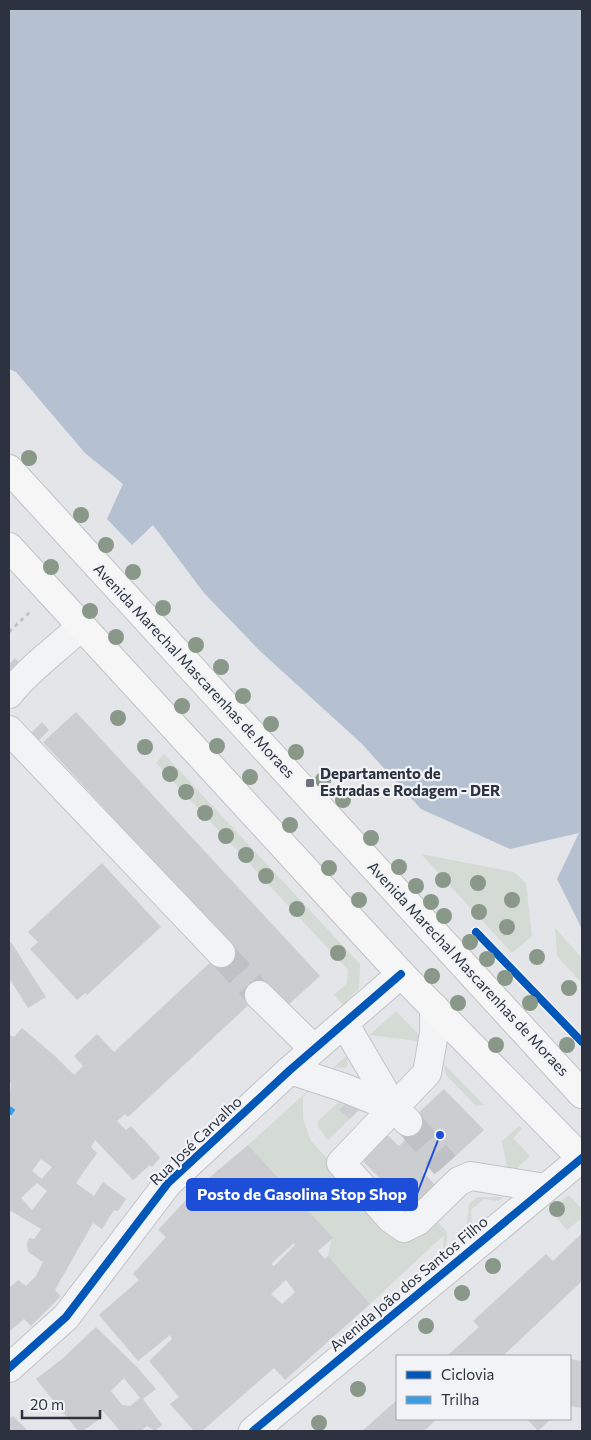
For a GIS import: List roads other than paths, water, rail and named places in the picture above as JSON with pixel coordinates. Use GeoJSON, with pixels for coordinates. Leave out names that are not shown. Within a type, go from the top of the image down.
{"type":"FeatureCollection","features":[{"type":"Feature","properties":{"kind":"main road","name":"Avenida Marechal Mascarenhas de Moraes"},"geometry":{"type":"LineString","coordinates":[[9,469],[582,1094]]}},
{"type":"Feature","properties":{"kind":"main road"},"geometry":{"type":"LineString","coordinates":[[9,547],[401,974],[582,1158]]}},
{"type":"Feature","properties":{"kind":"street"},"geometry":{"type":"LineString","coordinates":[[9,694],[19,681],[54,653],[81,626]]}},
{"type":"Feature","properties":{"kind":"street"},"geometry":{"type":"LineString","coordinates":[[9,730],[221,953]]}},
{"type":"Feature","properties":{"kind":"street","name":"Rua José Carvalho"},"geometry":{"type":"LineString","coordinates":[[9,1368],[66,1317],[168,1183],[290,1070],[401,974]]}},
{"type":"Feature","properties":{"kind":"street"},"geometry":{"type":"LineString","coordinates":[[259,995],[314,1049]]}},
{"type":"Feature","properties":{"kind":"street"},"geometry":{"type":"LineString","coordinates":[[434,1007],[434,1033],[427,1073],[401,1115],[342,1163],[391,1219],[404,1228],[418,1221],[452,1173],[545,1188]]}},
{"type":"Feature","properties":{"kind":"street"},"geometry":{"type":"LineString","coordinates":[[344,1023],[401,1115]]}},
{"type":"Feature","properties":{"kind":"street"},"geometry":{"type":"LineString","coordinates":[[290,1070],[342,1087],[401,1115]]}},
{"type":"Feature","properties":{"kind":"street","name":"Avenida João dos Santos Filho"},"geometry":{"type":"LineString","coordinates":[[253,1431],[582,1158]]}},
{"type":"Feature","properties":{"kind":"water"},"geometry":{"type":"Polygon","coordinates":[[[9,9],[582,9],[582,929],[557,879],[579,833],[510,849],[421,809],[361,743],[260,651],[204,593],[153,525],[132,545],[107,519],[123,484],[85,453],[16,372],[9,369],[9,9]]]}},
{"type":"Feature","properties":{"kind":"tunnel"},"geometry":{"type":"LineString","coordinates":[[221,953],[259,995]]}},
{"type":"Feature","properties":{"kind":"tunnel"},"geometry":{"type":"LineString","coordinates":[[408,1122],[445,1165]]}},
{"type":"Feature","properties":{"kind":"place","name":"Departamento de Estradas e Rodagem - DER"},"geometry":{"type":"Point","coordinates":[310,783]}},
{"type":"Feature","properties":{"kind":"place","name":"Posto de Gasolina Stop Shop"},"geometry":{"type":"Point","coordinates":[440,1135]}}]}
